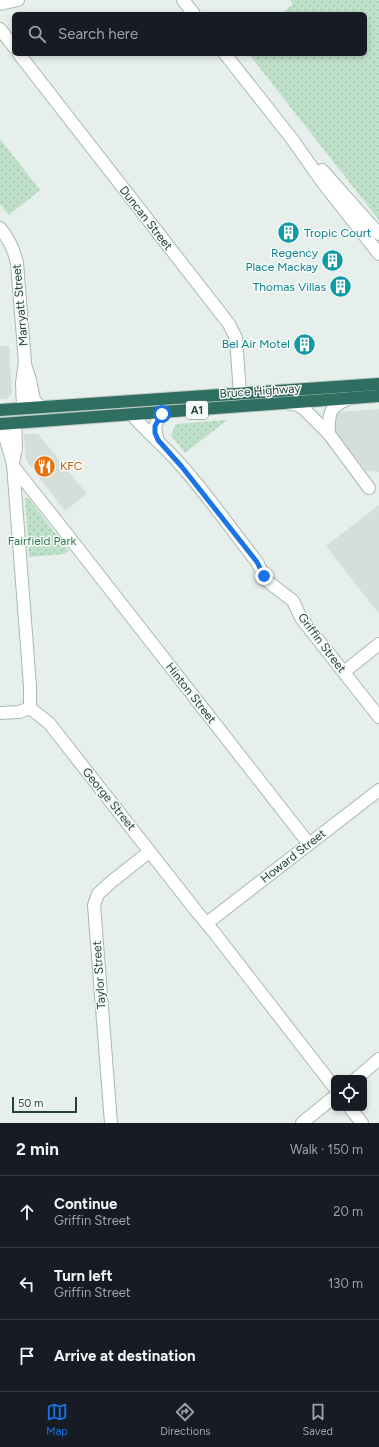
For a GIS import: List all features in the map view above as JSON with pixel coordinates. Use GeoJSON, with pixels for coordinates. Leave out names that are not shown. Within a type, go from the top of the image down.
{"type":"FeatureCollection","features":[{"type":"Feature","properties":{"kind":"highway","name":"Bruce Highway"},"geometry":{"type":"LineString","coordinates":[[0,410],[379,384]]}},
{"type":"Feature","properties":{"kind":"highway","name":"Bruce Highway"},"geometry":{"type":"LineString","coordinates":[[0,424],[379,396]]}},
{"type":"Feature","properties":{"kind":"highway"},"geometry":{"type":"LineString","coordinates":[[23,408],[36,415],[83,412],[130,415]]}},
{"type":"Feature","properties":{"kind":"highway"},"geometry":{"type":"LineString","coordinates":[[0,416],[8,418],[15,423]]}},
{"type":"Feature","properties":{"kind":"street"},"geometry":{"type":"LineString","coordinates":[[0,4],[18,0]]}},
{"type":"Feature","properties":{"kind":"street"},"geometry":{"type":"LineString","coordinates":[[183,0],[192,12]]}},
{"type":"Feature","properties":{"kind":"street"},"geometry":{"type":"LineString","coordinates":[[0,29],[12,44]]}},
{"type":"Feature","properties":{"kind":"street","name":"Duncan Street"},"geometry":{"type":"LineString","coordinates":[[21,56],[229,324],[236,338],[240,394]]}},
{"type":"Feature","properties":{"kind":"street"},"geometry":{"type":"LineString","coordinates":[[227,56],[292,139],[323,183],[379,254]]}},
{"type":"Feature","properties":{"kind":"street"},"geometry":{"type":"LineString","coordinates":[[292,139],[379,234]]}},
{"type":"Feature","properties":{"kind":"street","name":"Marryatt Street"},"geometry":{"type":"LineString","coordinates":[[0,228],[14,250],[17,263],[25,363],[34,400],[41,407]]}},
{"type":"Feature","properties":{"kind":"street","name":"Marryatt Street"},"geometry":{"type":"LineString","coordinates":[[23,408],[22,384],[25,363]]}},
{"type":"Feature","properties":{"kind":"street"},"geometry":{"type":"LineString","coordinates":[[329,434],[328,416],[336,405],[348,399]]}},
{"type":"Feature","properties":{"kind":"street"},"geometry":{"type":"LineString","coordinates":[[285,403],[298,405],[304,409],[329,434],[369,488]]}},
{"type":"Feature","properties":{"kind":"street"},"geometry":{"type":"LineString","coordinates":[[158,440],[155,433],[155,426],[159,418],[165,412]]}},
{"type":"Feature","properties":{"kind":"street","name":"Griffin Street"},"geometry":{"type":"LineString","coordinates":[[130,415],[148,433],[158,440],[182,467],[257,562],[266,580],[292,600],[301,618],[379,717]]}},
{"type":"Feature","properties":{"kind":"street"},"geometry":{"type":"LineString","coordinates":[[13,465],[16,448],[15,423]]}},
{"type":"Feature","properties":{"kind":"street"},"geometry":{"type":"LineString","coordinates":[[0,429],[4,433],[13,465],[30,686],[30,708],[19,712],[0,713]]}},
{"type":"Feature","properties":{"kind":"street","name":"Hinton Street"},"geometry":{"type":"LineString","coordinates":[[13,465],[309,844]]}},
{"type":"Feature","properties":{"kind":"street"},"geometry":{"type":"LineString","coordinates":[[344,672],[379,644]]}},
{"type":"Feature","properties":{"kind":"street","name":"George Street"},"geometry":{"type":"LineString","coordinates":[[30,708],[33,712],[49,723],[331,1083]]}},
{"type":"Feature","properties":{"kind":"street","name":"Howard Street"},"geometry":{"type":"LineString","coordinates":[[207,923],[379,790]]}},
{"type":"Feature","properties":{"kind":"street","name":"Taylor Street"},"geometry":{"type":"LineString","coordinates":[[111,1123],[94,905],[98,894],[150,852]]}},
{"type":"Feature","properties":{"kind":"street"},"geometry":{"type":"LineString","coordinates":[[361,1075],[378,1061]]}},
{"type":"Feature","properties":{"kind":"street"},"geometry":{"type":"LineString","coordinates":[[302,1123],[331,1099]]}},
{"type":"Feature","properties":{"kind":"street"},"geometry":{"type":"LineString","coordinates":[[352,1111],[362,1123]]}},
{"type":"Feature","properties":{"kind":"shaded area"},"geometry":{"type":"Polygon","coordinates":[[[0,346],[9,346],[12,393],[7,399],[0,399],[0,346]]]}},
{"type":"Feature","properties":{"kind":"shaded area"},"geometry":{"type":"Polygon","coordinates":[[[379,409],[379,472],[366,471],[324,417],[326,413],[379,409]]]}},
{"type":"Feature","properties":{"kind":"shaded area"},"geometry":{"type":"Polygon","coordinates":[[[24,434],[38,434],[87,494],[65,511],[26,460],[24,434]]]}},
{"type":"Feature","properties":{"kind":"shaded area"},"geometry":{"type":"Polygon","coordinates":[[[379,505],[379,614],[326,546],[379,505]]]}},
{"type":"Feature","properties":{"kind":"green space"},"geometry":{"type":"Polygon","coordinates":[[[290,0],[379,0],[379,220],[251,56],[367,56],[367,12],[283,12],[293,4],[290,0]]]}},
{"type":"Feature","properties":{"kind":"green space"},"geometry":{"type":"Polygon","coordinates":[[[0,139],[40,190],[9,215],[0,204],[0,139]]]}},
{"type":"Feature","properties":{"kind":"green space"},"geometry":{"type":"Polygon","coordinates":[[[227,420],[185,453],[171,435],[176,424],[227,420]]]}},
{"type":"Feature","properties":{"kind":"green space","name":"Fairfield Park"},"geometry":{"type":"Polygon","coordinates":[[[25,498],[28,498],[69,551],[64,554],[29,557],[25,498]]]}},
{"type":"Feature","properties":{"kind":"place","name":"Tropic Court"},"geometry":{"type":"Point","coordinates":[288,233]}},
{"type":"Feature","properties":{"kind":"place","name":"Regency Place Mackay"},"geometry":{"type":"Point","coordinates":[333,260]}},
{"type":"Feature","properties":{"kind":"place","name":"Thomas Villas"},"geometry":{"type":"Point","coordinates":[341,287]}},
{"type":"Feature","properties":{"kind":"place","name":"Bel Air Motel"},"geometry":{"type":"Point","coordinates":[305,344]}},
{"type":"Feature","properties":{"kind":"place","name":"KFC"},"geometry":{"type":"Point","coordinates":[44,466]}},
{"type":"Feature","properties":{"kind":"route"},"geometry":{"type":"LineString","coordinates":[[162,414],[155,426],[155,433],[158,440],[182,467],[257,562],[264,576]]}}]}
